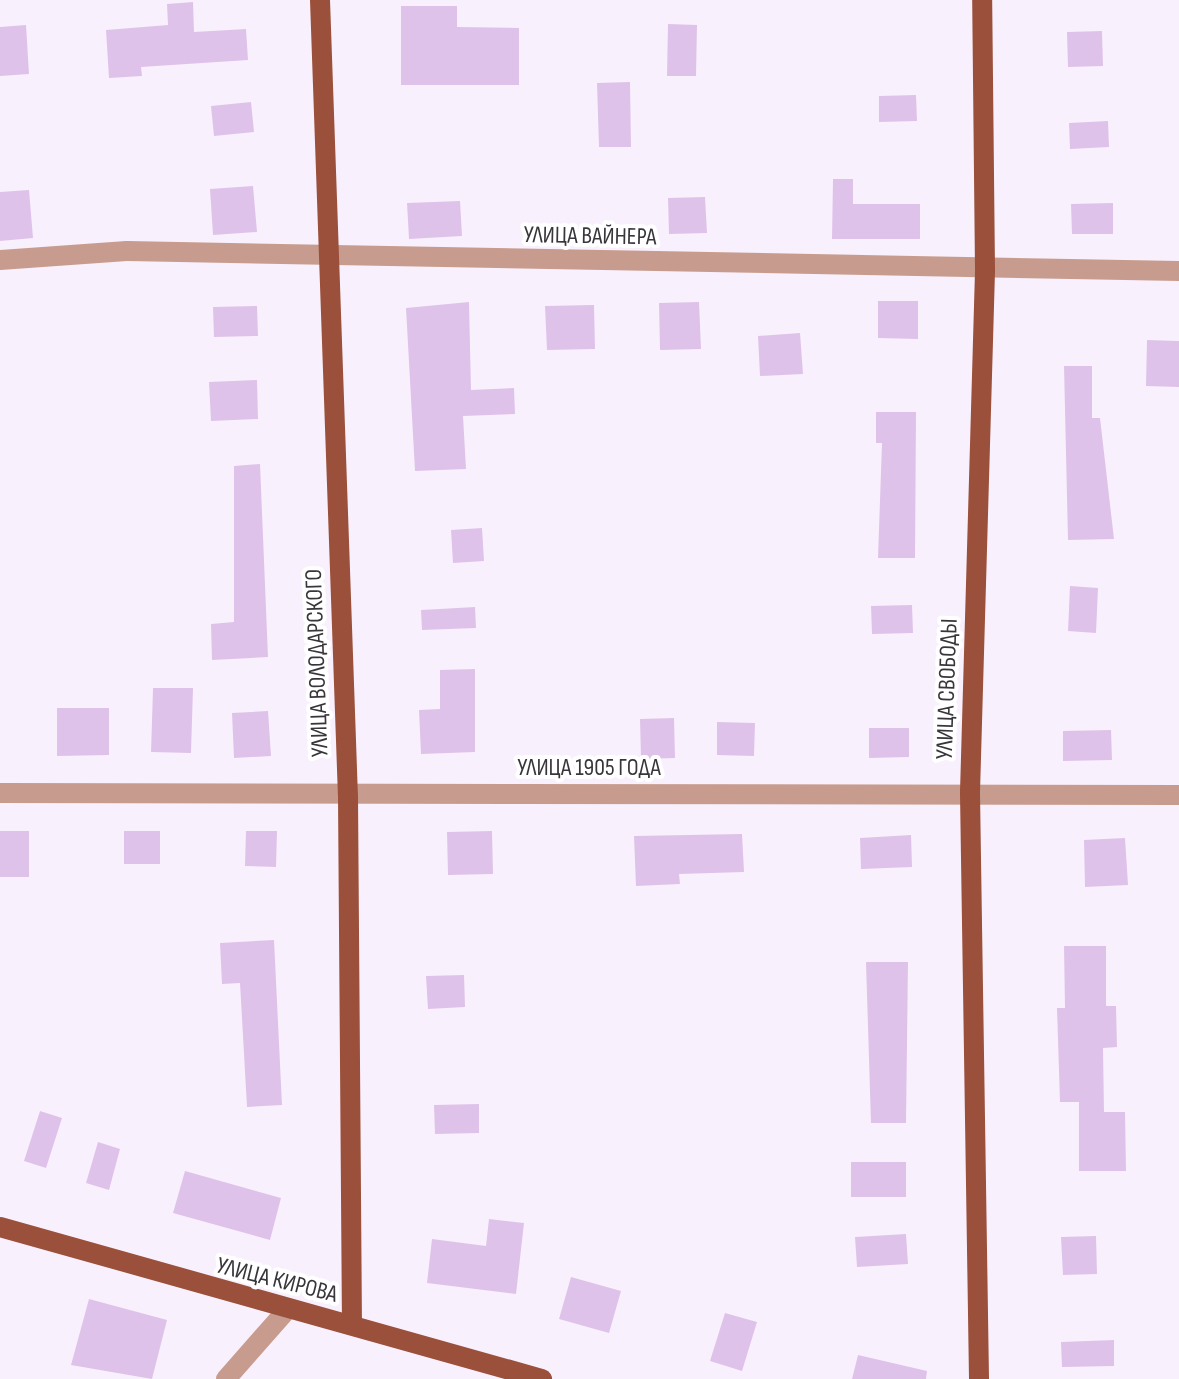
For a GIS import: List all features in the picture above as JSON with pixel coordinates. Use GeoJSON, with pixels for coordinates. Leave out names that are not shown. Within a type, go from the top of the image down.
{"type":"FeatureCollection","features":[{"type":"Feature","properties":{"kind":"main road","name":"УЛИЦА ВОЛОДАРСКОГО"},"geometry":{"type":"LineString","coordinates":[[320,0],[348,796],[352,1325]]}},
{"type":"Feature","properties":{"kind":"main road","name":"УЛИЦА СВОБОДЫ"},"geometry":{"type":"LineString","coordinates":[[979,1379],[970,792],[985,270],[982,0]]}},
{"type":"Feature","properties":{"kind":"main road","name":"УЛИЦА КИРОВА"},"geometry":{"type":"LineString","coordinates":[[0,1227],[285,1312],[352,1325],[542,1379]]}},
{"type":"Feature","properties":{"kind":"street","name":"УЛИЦА ВАЙНЕРА"},"geometry":{"type":"LineString","coordinates":[[0,260],[127,251],[985,270],[1179,271]]}},
{"type":"Feature","properties":{"kind":"street","name":"УЛИЦА 1905 ГОДА"},"geometry":{"type":"LineString","coordinates":[[0,793],[348,796],[970,792],[1179,795]]}},
{"type":"Feature","properties":{"kind":"street"},"geometry":{"type":"LineString","coordinates":[[226,1379],[285,1312]]}},
{"type":"Feature","properties":{"kind":"building"},"geometry":{"type":"Polygon","coordinates":[[[193,2],[194,32],[246,29],[248,60],[141,67],[142,76],[109,78],[106,30],[168,25],[167,4],[193,2]]]}},
{"type":"Feature","properties":{"kind":"building"},"geometry":{"type":"Polygon","coordinates":[[[401,6],[457,6],[457,27],[519,28],[519,85],[401,85],[401,6]]]}},
{"type":"Feature","properties":{"kind":"building"},"geometry":{"type":"Polygon","coordinates":[[[668,24],[697,25],[696,76],[667,76],[668,24]]]}},
{"type":"Feature","properties":{"kind":"building"},"geometry":{"type":"Polygon","coordinates":[[[26,25],[29,74],[0,76],[0,27],[26,25]]]}},
{"type":"Feature","properties":{"kind":"building"},"geometry":{"type":"Polygon","coordinates":[[[1102,31],[1103,66],[1068,67],[1067,32],[1102,31]]]}},
{"type":"Feature","properties":{"kind":"building"},"geometry":{"type":"Polygon","coordinates":[[[630,82],[631,147],[599,147],[597,83],[630,82]]]}},
{"type":"Feature","properties":{"kind":"building"},"geometry":{"type":"Polygon","coordinates":[[[916,95],[917,121],[879,122],[879,96],[916,95]]]}},
{"type":"Feature","properties":{"kind":"building"},"geometry":{"type":"Polygon","coordinates":[[[251,102],[254,132],[214,136],[211,106],[251,102]]]}},
{"type":"Feature","properties":{"kind":"building"},"geometry":{"type":"Polygon","coordinates":[[[1108,121],[1109,147],[1070,149],[1069,123],[1108,121]]]}},
{"type":"Feature","properties":{"kind":"building"},"geometry":{"type":"Polygon","coordinates":[[[833,179],[853,179],[853,204],[920,204],[920,239],[832,239],[833,179]]]}},
{"type":"Feature","properties":{"kind":"building"},"geometry":{"type":"Polygon","coordinates":[[[253,186],[257,232],[213,235],[210,189],[253,186]]]}},
{"type":"Feature","properties":{"kind":"building"},"geometry":{"type":"Polygon","coordinates":[[[29,190],[33,238],[0,241],[0,192],[29,190]]]}},
{"type":"Feature","properties":{"kind":"building"},"geometry":{"type":"Polygon","coordinates":[[[705,197],[707,233],[669,234],[668,198],[705,197]]]}},
{"type":"Feature","properties":{"kind":"building"},"geometry":{"type":"Polygon","coordinates":[[[460,201],[462,236],[409,239],[407,203],[460,201]]]}},
{"type":"Feature","properties":{"kind":"building"},"geometry":{"type":"Polygon","coordinates":[[[1113,203],[1113,234],[1072,234],[1071,204],[1113,203]]]}},
{"type":"Feature","properties":{"kind":"building"},"geometry":{"type":"Polygon","coordinates":[[[878,301],[918,301],[918,339],[878,338],[878,301]]]}},
{"type":"Feature","properties":{"kind":"building"},"geometry":{"type":"Polygon","coordinates":[[[469,302],[471,390],[514,388],[515,414],[463,416],[466,469],[415,471],[406,308],[469,302]]]}},
{"type":"Feature","properties":{"kind":"building"},"geometry":{"type":"Polygon","coordinates":[[[699,302],[701,349],[660,350],[659,303],[699,302]]]}},
{"type":"Feature","properties":{"kind":"building"},"geometry":{"type":"Polygon","coordinates":[[[594,305],[595,349],[547,350],[545,306],[594,305]]]}},
{"type":"Feature","properties":{"kind":"building"},"geometry":{"type":"Polygon","coordinates":[[[257,306],[258,336],[214,337],[213,307],[257,306]]]}},
{"type":"Feature","properties":{"kind":"building"},"geometry":{"type":"Polygon","coordinates":[[[800,333],[803,374],[760,376],[758,336],[800,333]]]}},
{"type":"Feature","properties":{"kind":"building"},"geometry":{"type":"Polygon","coordinates":[[[1147,340],[1179,341],[1179,387],[1146,386],[1147,340]]]}},
{"type":"Feature","properties":{"kind":"building"},"geometry":{"type":"Polygon","coordinates":[[[1064,366],[1092,366],[1092,418],[1100,418],[1114,539],[1068,540],[1064,366]]]}},
{"type":"Feature","properties":{"kind":"building"},"geometry":{"type":"Polygon","coordinates":[[[257,380],[258,419],[211,421],[209,382],[257,380]]]}},
{"type":"Feature","properties":{"kind":"building"},"geometry":{"type":"Polygon","coordinates":[[[876,412],[916,412],[915,558],[878,558],[882,443],[876,443],[876,412]]]}},
{"type":"Feature","properties":{"kind":"building"},"geometry":{"type":"Polygon","coordinates":[[[260,464],[268,657],[212,660],[211,624],[234,622],[234,466],[260,464]]]}},
{"type":"Feature","properties":{"kind":"building"},"geometry":{"type":"Polygon","coordinates":[[[482,528],[484,561],[453,563],[451,530],[482,528]]]}},
{"type":"Feature","properties":{"kind":"building"},"geometry":{"type":"Polygon","coordinates":[[[1070,586],[1098,588],[1096,633],[1068,631],[1070,586]]]}},
{"type":"Feature","properties":{"kind":"building"},"geometry":{"type":"Polygon","coordinates":[[[912,605],[913,633],[872,634],[871,606],[912,605]]]}},
{"type":"Feature","properties":{"kind":"building"},"geometry":{"type":"Polygon","coordinates":[[[475,607],[476,628],[422,630],[421,610],[475,607]]]}},
{"type":"Feature","properties":{"kind":"building"},"geometry":{"type":"Polygon","coordinates":[[[475,669],[475,752],[421,754],[419,710],[440,709],[440,670],[475,669]]]}},
{"type":"Feature","properties":{"kind":"building"},"geometry":{"type":"Polygon","coordinates":[[[153,688],[193,688],[191,753],[151,752],[153,688]]]}},
{"type":"Feature","properties":{"kind":"building"},"geometry":{"type":"Polygon","coordinates":[[[57,708],[109,708],[109,755],[57,756],[57,708]]]}},
{"type":"Feature","properties":{"kind":"building"},"geometry":{"type":"Polygon","coordinates":[[[268,711],[271,756],[234,758],[232,713],[268,711]]]}},
{"type":"Feature","properties":{"kind":"building"},"geometry":{"type":"Polygon","coordinates":[[[674,718],[675,758],[641,759],[640,719],[674,718]]]}},
{"type":"Feature","properties":{"kind":"building"},"geometry":{"type":"Polygon","coordinates":[[[717,722],[755,723],[754,756],[717,755],[717,722]]]}},
{"type":"Feature","properties":{"kind":"building"},"geometry":{"type":"Polygon","coordinates":[[[869,728],[909,728],[909,757],[869,758],[869,728]]]}},
{"type":"Feature","properties":{"kind":"building"},"geometry":{"type":"Polygon","coordinates":[[[1111,730],[1112,760],[1063,761],[1063,731],[1111,730]]]}},
{"type":"Feature","properties":{"kind":"building"},"geometry":{"type":"Polygon","coordinates":[[[0,831],[29,831],[29,877],[0,877],[0,831]]]}},
{"type":"Feature","properties":{"kind":"building"},"geometry":{"type":"Polygon","coordinates":[[[124,831],[160,831],[160,864],[124,864],[124,831]]]}},
{"type":"Feature","properties":{"kind":"building"},"geometry":{"type":"Polygon","coordinates":[[[246,831],[277,831],[276,867],[245,866],[246,831]]]}},
{"type":"Feature","properties":{"kind":"building"},"geometry":{"type":"Polygon","coordinates":[[[492,831],[493,874],[448,875],[447,832],[492,831]]]}},
{"type":"Feature","properties":{"kind":"building"},"geometry":{"type":"Polygon","coordinates":[[[742,834],[744,872],[679,874],[680,884],[636,886],[634,836],[742,834]]]}},
{"type":"Feature","properties":{"kind":"building"},"geometry":{"type":"Polygon","coordinates":[[[911,835],[912,867],[861,869],[860,838],[911,835]]]}},
{"type":"Feature","properties":{"kind":"building"},"geometry":{"type":"Polygon","coordinates":[[[1125,838],[1128,885],[1085,887],[1084,840],[1125,838]]]}},
{"type":"Feature","properties":{"kind":"building"},"geometry":{"type":"Polygon","coordinates":[[[274,940],[282,1105],[247,1107],[240,983],[222,984],[220,943],[274,940]]]}},
{"type":"Feature","properties":{"kind":"building"},"geometry":{"type":"Polygon","coordinates":[[[1064,946],[1106,946],[1106,1006],[1116,1006],[1117,1047],[1103,1048],[1104,1112],[1125,1112],[1126,1171],[1079,1171],[1079,1102],[1060,1102],[1057,1008],[1065,1008],[1064,946]]]}},
{"type":"Feature","properties":{"kind":"building"},"geometry":{"type":"Polygon","coordinates":[[[866,962],[908,962],[906,1123],[871,1123],[866,962]]]}},
{"type":"Feature","properties":{"kind":"building"},"geometry":{"type":"Polygon","coordinates":[[[464,975],[465,1007],[428,1009],[426,976],[464,975]]]}},
{"type":"Feature","properties":{"kind":"building"},"geometry":{"type":"Polygon","coordinates":[[[479,1104],[479,1133],[435,1134],[434,1105],[479,1104]]]}},
{"type":"Feature","properties":{"kind":"building"},"geometry":{"type":"Polygon","coordinates":[[[40,1111],[62,1118],[46,1168],[24,1161],[40,1111]]]}},
{"type":"Feature","properties":{"kind":"building"},"geometry":{"type":"Polygon","coordinates":[[[98,1142],[120,1149],[109,1190],[86,1183],[98,1142]]]}},
{"type":"Feature","properties":{"kind":"building"},"geometry":{"type":"Polygon","coordinates":[[[851,1162],[906,1162],[906,1197],[851,1197],[851,1162]]]}},
{"type":"Feature","properties":{"kind":"building"},"geometry":{"type":"Polygon","coordinates":[[[185,1171],[281,1198],[270,1240],[173,1213],[185,1171]]]}},
{"type":"Feature","properties":{"kind":"building"},"geometry":{"type":"Polygon","coordinates":[[[489,1219],[524,1223],[516,1294],[427,1283],[432,1239],[486,1246],[489,1219]]]}},
{"type":"Feature","properties":{"kind":"building"},"geometry":{"type":"Polygon","coordinates":[[[906,1234],[908,1264],[857,1267],[855,1237],[906,1234]]]}},
{"type":"Feature","properties":{"kind":"building"},"geometry":{"type":"Polygon","coordinates":[[[1096,1236],[1097,1274],[1063,1275],[1061,1237],[1096,1236]]]}},
{"type":"Feature","properties":{"kind":"building"},"geometry":{"type":"Polygon","coordinates":[[[571,1277],[621,1291],[609,1333],[559,1319],[571,1277]]]}},
{"type":"Feature","properties":{"kind":"building"},"geometry":{"type":"Polygon","coordinates":[[[89,1299],[167,1320],[152,1379],[71,1365],[89,1299]]]}},
{"type":"Feature","properties":{"kind":"building"},"geometry":{"type":"Polygon","coordinates":[[[725,1313],[757,1322],[742,1371],[710,1361],[725,1313]]]}},
{"type":"Feature","properties":{"kind":"building"},"geometry":{"type":"Polygon","coordinates":[[[1114,1340],[1114,1366],[1062,1367],[1061,1342],[1114,1340]]]}},
{"type":"Feature","properties":{"kind":"building"},"geometry":{"type":"Polygon","coordinates":[[[858,1355],[927,1371],[926,1379],[852,1379],[858,1355]]]}}]}
